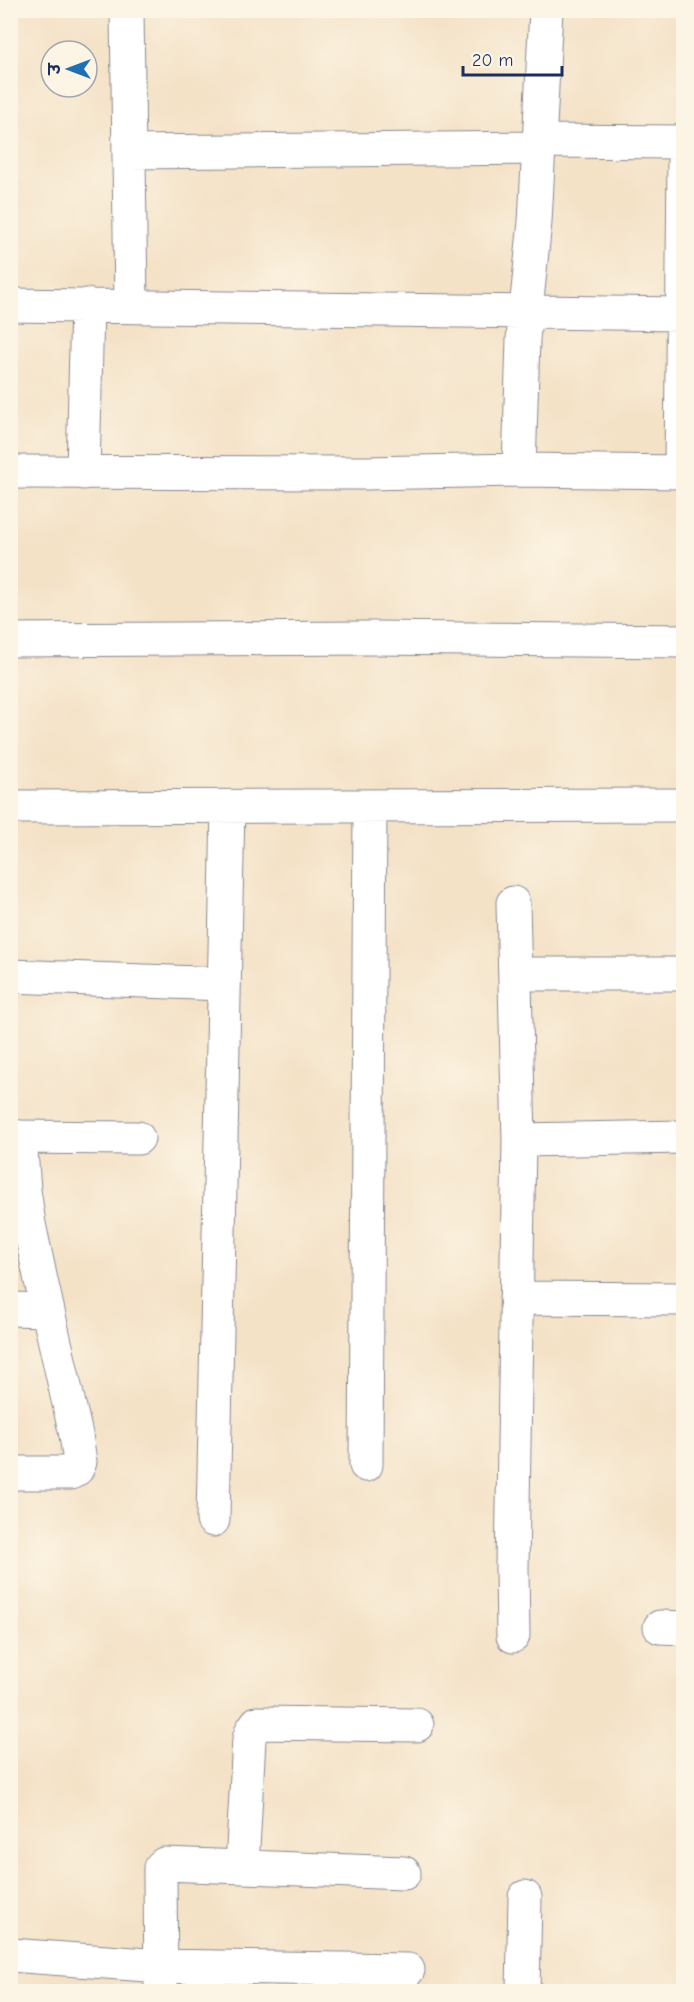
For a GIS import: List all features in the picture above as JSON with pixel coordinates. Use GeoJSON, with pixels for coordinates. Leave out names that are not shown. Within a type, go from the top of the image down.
{"type":"FeatureCollection","features":[{"type":"Feature","properties":{"kind":"street"},"geometry":{"type":"LineString","coordinates":[[127,10],[130,305]]}},
{"type":"Feature","properties":{"kind":"street"},"geometry":{"type":"LineString","coordinates":[[519,470],[523,339],[532,259],[546,10]]}},
{"type":"Feature","properties":{"kind":"street"},"geometry":{"type":"LineString","coordinates":[[129,152],[684,142]]}},
{"type":"Feature","properties":{"kind":"street"},"geometry":{"type":"LineString","coordinates":[[10,472],[365,473],[519,470],[682,472],[684,160]]}},
{"type":"Feature","properties":{"kind":"street"},"geometry":{"type":"LineString","coordinates":[[10,305],[682,314]]}},
{"type":"Feature","properties":{"kind":"street"},"geometry":{"type":"LineString","coordinates":[[83,472],[87,305]]}},
{"type":"Feature","properties":{"kind":"street"},"geometry":{"type":"LineString","coordinates":[[10,640],[385,638],[684,641]]}},
{"type":"Feature","properties":{"kind":"street"},"geometry":{"type":"LineString","coordinates":[[10,807],[684,805]]}},
{"type":"Feature","properties":{"kind":"street"},"geometry":{"type":"LineString","coordinates":[[366,1465],[370,806]]}},
{"type":"Feature","properties":{"kind":"street"},"geometry":{"type":"LineString","coordinates":[[213,1520],[228,807]]}},
{"type":"Feature","properties":{"kind":"street"},"geometry":{"type":"LineString","coordinates":[[513,903],[519,1140],[513,1636]]}},
{"type":"Feature","properties":{"kind":"street"},"geometry":{"type":"LineString","coordinates":[[515,974],[684,974]]}},
{"type":"Feature","properties":{"kind":"street"},"geometry":{"type":"LineString","coordinates":[[10,976],[224,984]]}},
{"type":"Feature","properties":{"kind":"street"},"geometry":{"type":"LineString","coordinates":[[10,1473],[71,1473],[77,1469],[80,1462],[76,1435],[47,1310],[15,1137],[138,1138]]}},
{"type":"Feature","properties":{"kind":"street"},"geometry":{"type":"LineString","coordinates":[[519,1140],[684,1137]]}},
{"type":"Feature","properties":{"kind":"street"},"geometry":{"type":"LineString","coordinates":[[516,1298],[684,1299]]}},
{"type":"Feature","properties":{"kind":"street"},"geometry":{"type":"LineString","coordinates":[[10,1309],[47,1310]]}},
{"type":"Feature","properties":{"kind":"street"},"geometry":{"type":"LineString","coordinates":[[242,1866],[249,1739],[257,1723],[417,1725]]}},
{"type":"Feature","properties":{"kind":"street"},"geometry":{"type":"LineString","coordinates":[[161,1979],[160,1873],[162,1865],[168,1863],[404,1873]]}},
{"type":"Feature","properties":{"kind":"street"},"geometry":{"type":"LineString","coordinates":[[523,1992],[525,1897]]}},
{"type":"Feature","properties":{"kind":"street"},"geometry":{"type":"LineString","coordinates":[[10,1955],[161,1979],[408,1970]]}}]}
